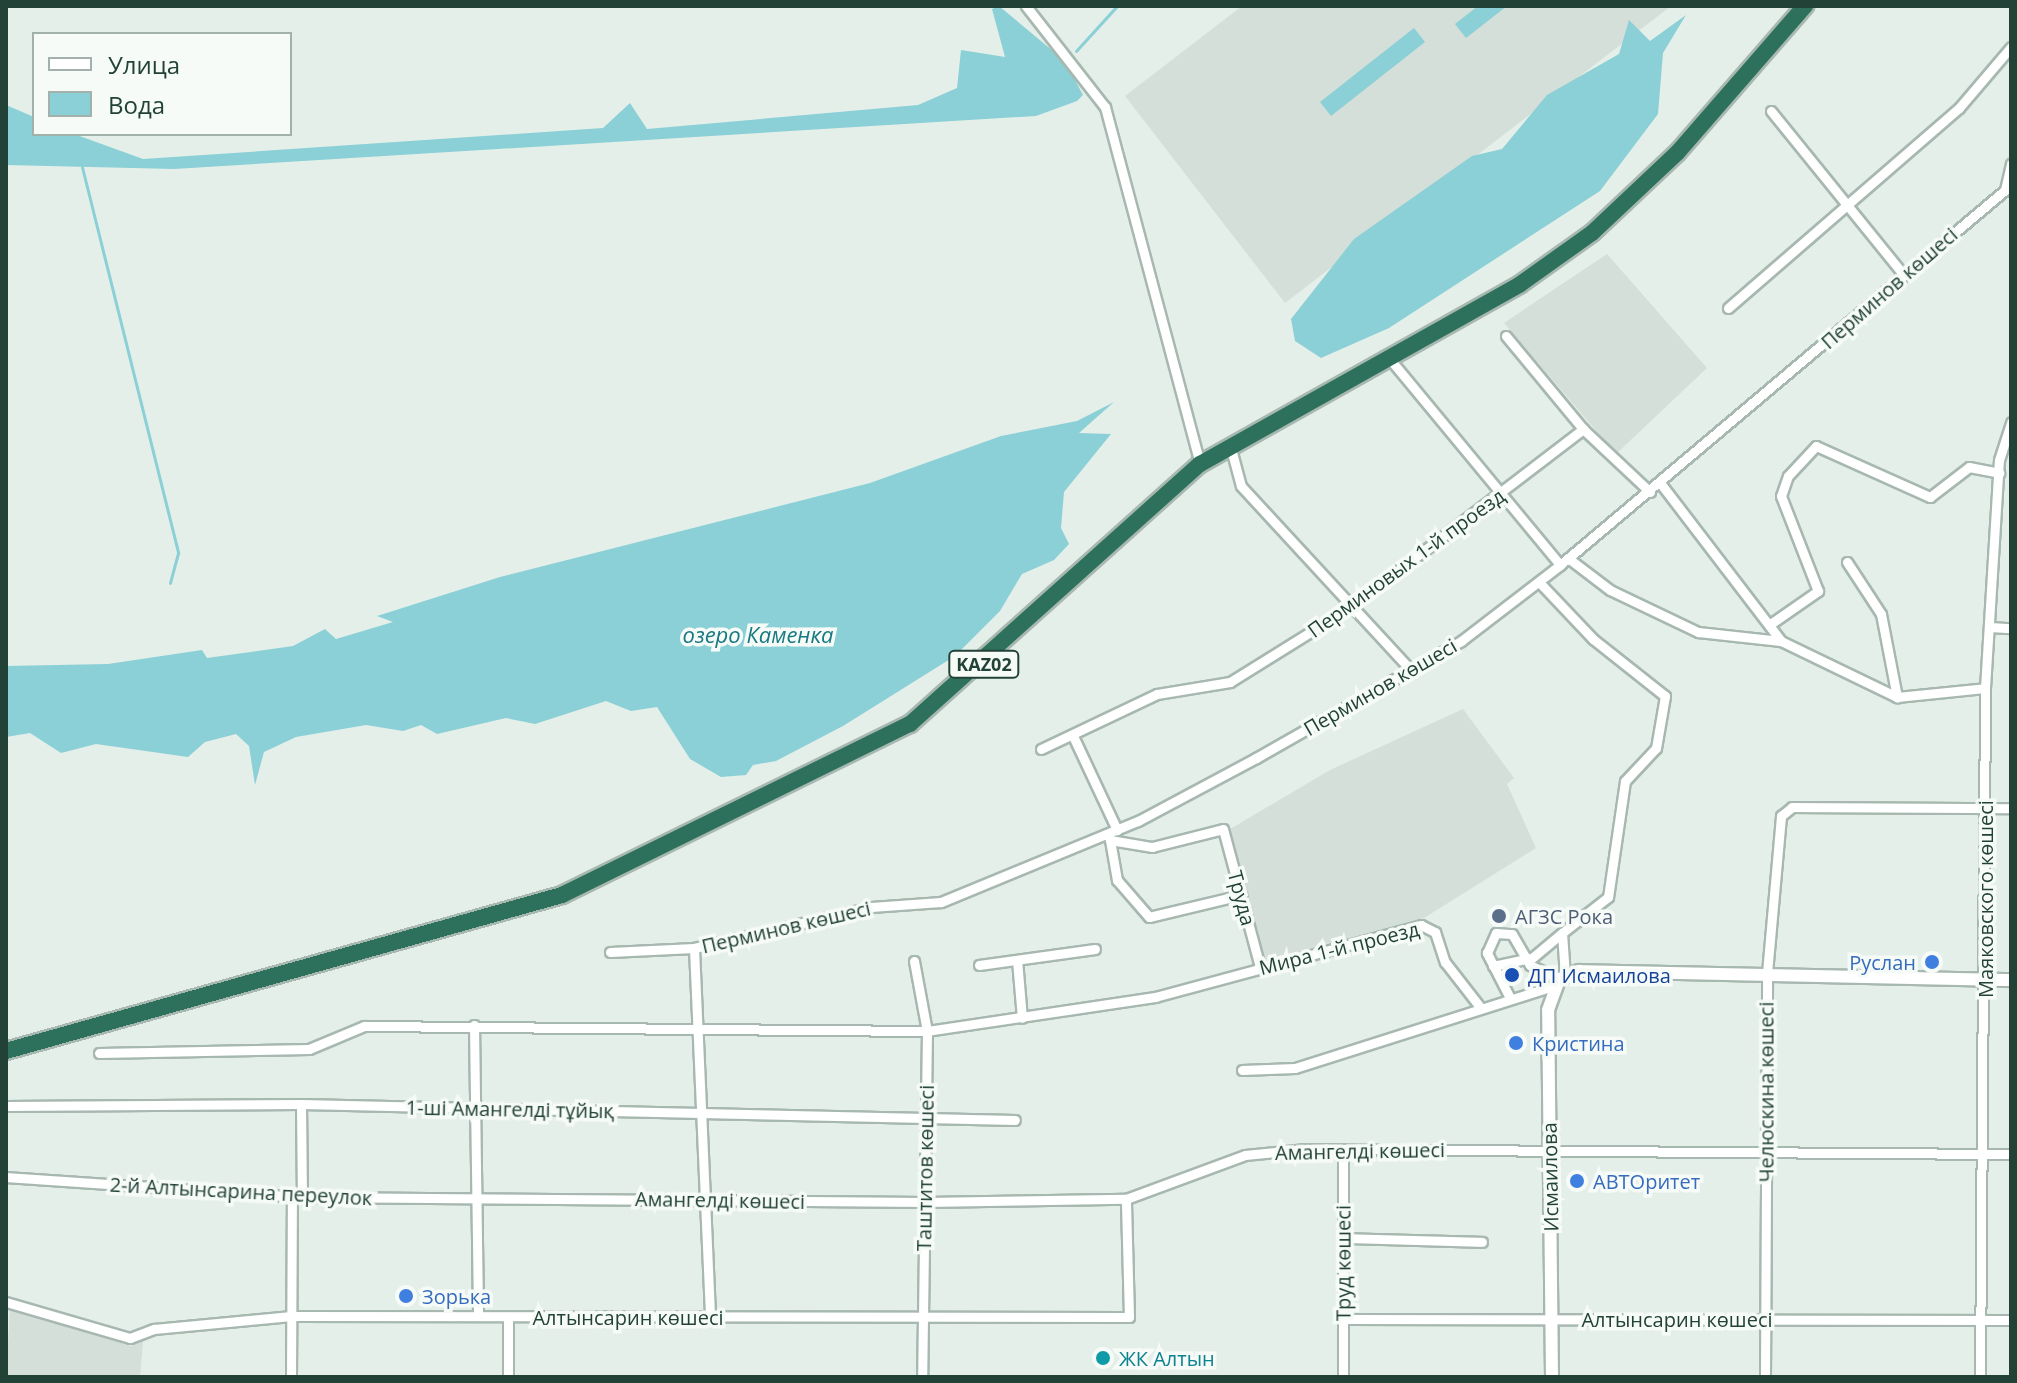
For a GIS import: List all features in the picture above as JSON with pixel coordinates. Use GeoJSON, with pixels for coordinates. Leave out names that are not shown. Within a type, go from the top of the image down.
{"type":"FeatureCollection","features":[{"type":"Feature","properties":{"kind":"highway","name":"KAZ02"},"geometry":{"type":"LineString","coordinates":[[6,1051],[133,1010],[497,916],[648,858],[924,715],[1200,464],[1230,444],[1519,285],[1592,233],[1678,152],[1805,6]]}},
{"type":"Feature","properties":{"kind":"street"},"geometry":{"type":"LineString","coordinates":[[1026,6],[1105,107],[1200,464]]}},
{"type":"Feature","properties":{"kind":"street"},"geometry":{"type":"LineString","coordinates":[[1728,308],[1845,203],[1959,108],[2011,47]]}},
{"type":"Feature","properties":{"kind":"street"},"geometry":{"type":"LineString","coordinates":[[1771,111],[1904,275]]}},
{"type":"Feature","properties":{"kind":"street","name":"Перминов көшесі"},"geometry":{"type":"LineString","coordinates":[[610,952],[694,948],[880,906],[941,902],[1112,835],[1410,669],[1539,582],[1661,484],[1904,275],[2008,191],[2011,164]]}},
{"type":"Feature","properties":{"kind":"street"},"geometry":{"type":"LineString","coordinates":[[1506,336],[1583,429],[1650,492]]}},
{"type":"Feature","properties":{"kind":"street"},"geometry":{"type":"LineString","coordinates":[[1389,358],[1560,565]]}},
{"type":"Feature","properties":{"kind":"street","name":"Маяковского көшесі"},"geometry":{"type":"LineString","coordinates":[[1980,1377],[1986,1154],[1985,688],[1999,460],[2011,422]]}},
{"type":"Feature","properties":{"kind":"street","name":"Перминовых 1-й проезд"},"geometry":{"type":"LineString","coordinates":[[1041,749],[1157,694],[1222,686],[1349,608],[1502,495],[1583,429]]}},
{"type":"Feature","properties":{"kind":"street"},"geometry":{"type":"LineString","coordinates":[[1230,444],[1241,486],[1349,608],[1410,669]]}},
{"type":"Feature","properties":{"kind":"street"},"geometry":{"type":"LineString","coordinates":[[1769,625],[1818,591],[1781,496],[1788,476],[1816,446],[1930,497],[1969,467],[1999,473]]}},
{"type":"Feature","properties":{"kind":"street"},"geometry":{"type":"LineString","coordinates":[[1999,460],[2011,460]]}},
{"type":"Feature","properties":{"kind":"street"},"geometry":{"type":"LineString","coordinates":[[1661,484],[1781,641]]}},
{"type":"Feature","properties":{"kind":"street"},"geometry":{"type":"LineString","coordinates":[[1568,558],[1610,590],[1698,632],[1781,641],[1897,697],[1985,688]]}},
{"type":"Feature","properties":{"kind":"street"},"geometry":{"type":"LineString","coordinates":[[1847,562],[1881,614],[1897,697]]}},
{"type":"Feature","properties":{"kind":"street"},"geometry":{"type":"LineString","coordinates":[[1493,966],[1525,960],[1607,899],[1625,781],[1656,748],[1664,693],[1593,639],[1539,582]]}},
{"type":"Feature","properties":{"kind":"street"},"geometry":{"type":"LineString","coordinates":[[1989,627],[2011,628]]}},
{"type":"Feature","properties":{"kind":"street"},"geometry":{"type":"LineString","coordinates":[[1073,736],[1112,835],[1117,880],[1149,917],[1241,895]]}},
{"type":"Feature","properties":{"kind":"street"},"geometry":{"type":"LineString","coordinates":[[1985,808],[2011,808]]}},
{"type":"Feature","properties":{"kind":"street","name":"Челюскина көшесі"},"geometry":{"type":"LineString","coordinates":[[1765,1377],[1767,973],[1787,809],[1985,808]]}},
{"type":"Feature","properties":{"kind":"street","name":"Труда"},"geometry":{"type":"LineString","coordinates":[[1112,835],[1156,846],[1223,829],[1260,967]]}},
{"type":"Feature","properties":{"kind":"street","name":"Мира 1-й проезд"},"geometry":{"type":"LineString","coordinates":[[1022,1018],[1155,997],[1425,925],[1480,1007]]}},
{"type":"Feature","properties":{"kind":"street"},"geometry":{"type":"LineString","coordinates":[[1510,998],[1493,966],[1487,942],[1501,931],[1517,938],[1525,960],[1559,980]]}},
{"type":"Feature","properties":{"kind":"street"},"geometry":{"type":"LineString","coordinates":[[1559,980],[1562,933]]}},
{"type":"Feature","properties":{"kind":"street"},"geometry":{"type":"LineString","coordinates":[[694,948],[710,1200],[710,1317]]}},
{"type":"Feature","properties":{"kind":"street"},"geometry":{"type":"LineString","coordinates":[[979,965],[1095,949]]}},
{"type":"Feature","properties":{"kind":"street"},"geometry":{"type":"LineString","coordinates":[[99,1053],[264,1053],[327,1045],[364,1026],[927,1031],[1022,1018],[1017,960]]}},
{"type":"Feature","properties":{"kind":"street","name":"Таштитов көшесі"},"geometry":{"type":"LineString","coordinates":[[914,961],[927,1031],[922,1377]]}},
{"type":"Feature","properties":{"kind":"street"},"geometry":{"type":"LineString","coordinates":[[1242,1070],[1295,1068],[1559,980],[1767,973],[2011,980]]}},
{"type":"Feature","properties":{"kind":"street","name":"Исмаилова"},"geometry":{"type":"LineString","coordinates":[[1552,1377],[1549,1151],[1559,980]]}},
{"type":"Feature","properties":{"kind":"street"},"geometry":{"type":"LineString","coordinates":[[474,1025],[478,1316]]}},
{"type":"Feature","properties":{"kind":"street"},"geometry":{"type":"LineString","coordinates":[[291,1377],[301,1104]]}},
{"type":"Feature","properties":{"kind":"street","name":"1-ші Амангелді тұйық"},"geometry":{"type":"LineString","coordinates":[[6,1106],[301,1104],[1015,1120]]}},
{"type":"Feature","properties":{"kind":"street","name":"Амангелді көшесі"},"geometry":{"type":"LineString","coordinates":[[476,1197],[925,1202],[1126,1199],[1245,1155],[1343,1149],[2011,1154]]}},
{"type":"Feature","properties":{"kind":"street","name":"Труд көшесі"},"geometry":{"type":"LineString","coordinates":[[1343,1149],[1343,1377]]}},
{"type":"Feature","properties":{"kind":"street","name":"2-й Алтынсарина переулок"},"geometry":{"type":"LineString","coordinates":[[6,1177],[297,1197],[476,1197]]}},
{"type":"Feature","properties":{"kind":"street","name":"Алтынсарин көшесі"},"geometry":{"type":"LineString","coordinates":[[6,1302],[130,1338],[154,1329],[291,1316],[1129,1317],[1126,1199]]}},
{"type":"Feature","properties":{"kind":"street"},"geometry":{"type":"LineString","coordinates":[[1343,1238],[1482,1242]]}},
{"type":"Feature","properties":{"kind":"street"},"geometry":{"type":"LineString","coordinates":[[508,1317],[508,1377]]}},
{"type":"Feature","properties":{"kind":"street","name":"Алтынсарин көшесі"},"geometry":{"type":"LineString","coordinates":[[1343,1319],[2011,1320]]}},
{"type":"Feature","properties":{"kind":"shaded area"},"geometry":{"type":"Polygon","coordinates":[[[1242,6],[1671,6],[1285,303],[1125,96],[1242,6]]]}},
{"type":"Feature","properties":{"kind":"shaded area"},"geometry":{"type":"Polygon","coordinates":[[[1607,254],[1707,368],[1616,454],[1504,323],[1607,254]]]}},
{"type":"Feature","properties":{"kind":"shaded area"},"geometry":{"type":"Polygon","coordinates":[[[1463,709],[1514,778],[1507,784],[1536,848],[1424,918],[1265,960],[1230,829],[1330,770],[1463,709]]]}},
{"type":"Feature","properties":{"kind":"shaded area"},"geometry":{"type":"Polygon","coordinates":[[[10,1309],[131,1346],[143,1341],[140,1377],[6,1377],[10,1309]]]}},
{"type":"Feature","properties":{"kind":"water"},"geometry":{"type":"Polygon","coordinates":[[[999,6],[1065,61],[1083,95],[1077,101],[1036,116],[174,169],[6,165],[6,105],[32,116],[32,136],[80,136],[143,159],[603,128],[630,103],[647,129],[918,105],[957,88],[961,50],[1005,57],[992,9],[999,6]]]}},
{"type":"Feature","properties":{"kind":"water"},"geometry":{"type":"Polygon","coordinates":[[[1478,6],[1507,6],[1466,38],[1455,24],[1478,6]]]}},
{"type":"Feature","properties":{"kind":"water"},"geometry":{"type":"Polygon","coordinates":[[[1686,15],[1663,53],[1658,114],[1600,191],[1389,328],[1321,358],[1295,341],[1291,319],[1354,239],[1472,156],[1502,149],[1547,95],[1619,54],[1629,20],[1650,41],[1686,15]]]}},
{"type":"Feature","properties":{"kind":"water"},"geometry":{"type":"Polygon","coordinates":[[[1414,28],[1425,42],[1331,116],[1320,102],[1414,28]]]}},
{"type":"Feature","properties":{"kind":"water","name":"озеро Каменка"},"geometry":{"type":"Polygon","coordinates":[[[1114,402],[1079,433],[1111,434],[1064,492],[1061,528],[1069,544],[1054,560],[1022,574],[1000,611],[955,656],[843,726],[776,761],[753,765],[746,775],[721,777],[690,759],[657,707],[631,711],[606,701],[535,724],[506,718],[437,734],[421,725],[403,731],[366,725],[296,737],[264,752],[255,785],[249,746],[236,734],[205,742],[188,757],[96,744],[61,753],[30,733],[6,737],[6,666],[108,664],[202,650],[207,658],[293,646],[325,629],[336,639],[393,622],[377,616],[500,577],[870,483],[1001,436],[1077,421],[1114,402]]]}},
{"type":"Feature","properties":{"kind":"waterway"},"geometry":{"type":"LineString","coordinates":[[1076,51],[1117,6]]}},
{"type":"Feature","properties":{"kind":"waterway"},"geometry":{"type":"LineString","coordinates":[[82,167],[178,553],[170,583]]}},
{"type":"Feature","properties":{"kind":"place","name":"АГЗС Рока"},"geometry":{"type":"Point","coordinates":[1499,916]}},
{"type":"Feature","properties":{"kind":"place","name":"Руслан"},"geometry":{"type":"Point","coordinates":[1932,962]}},
{"type":"Feature","properties":{"kind":"place","name":"ДП Исмаилова"},"geometry":{"type":"Point","coordinates":[1512,975]}},
{"type":"Feature","properties":{"kind":"place","name":"Кристина"},"geometry":{"type":"Point","coordinates":[1516,1043]}},
{"type":"Feature","properties":{"kind":"place","name":"АВТОритет"},"geometry":{"type":"Point","coordinates":[1577,1181]}},
{"type":"Feature","properties":{"kind":"place","name":"Зорька"},"geometry":{"type":"Point","coordinates":[406,1296]}},
{"type":"Feature","properties":{"kind":"place","name":"ЖК Алтын"},"geometry":{"type":"Point","coordinates":[1103,1358]}}]}
